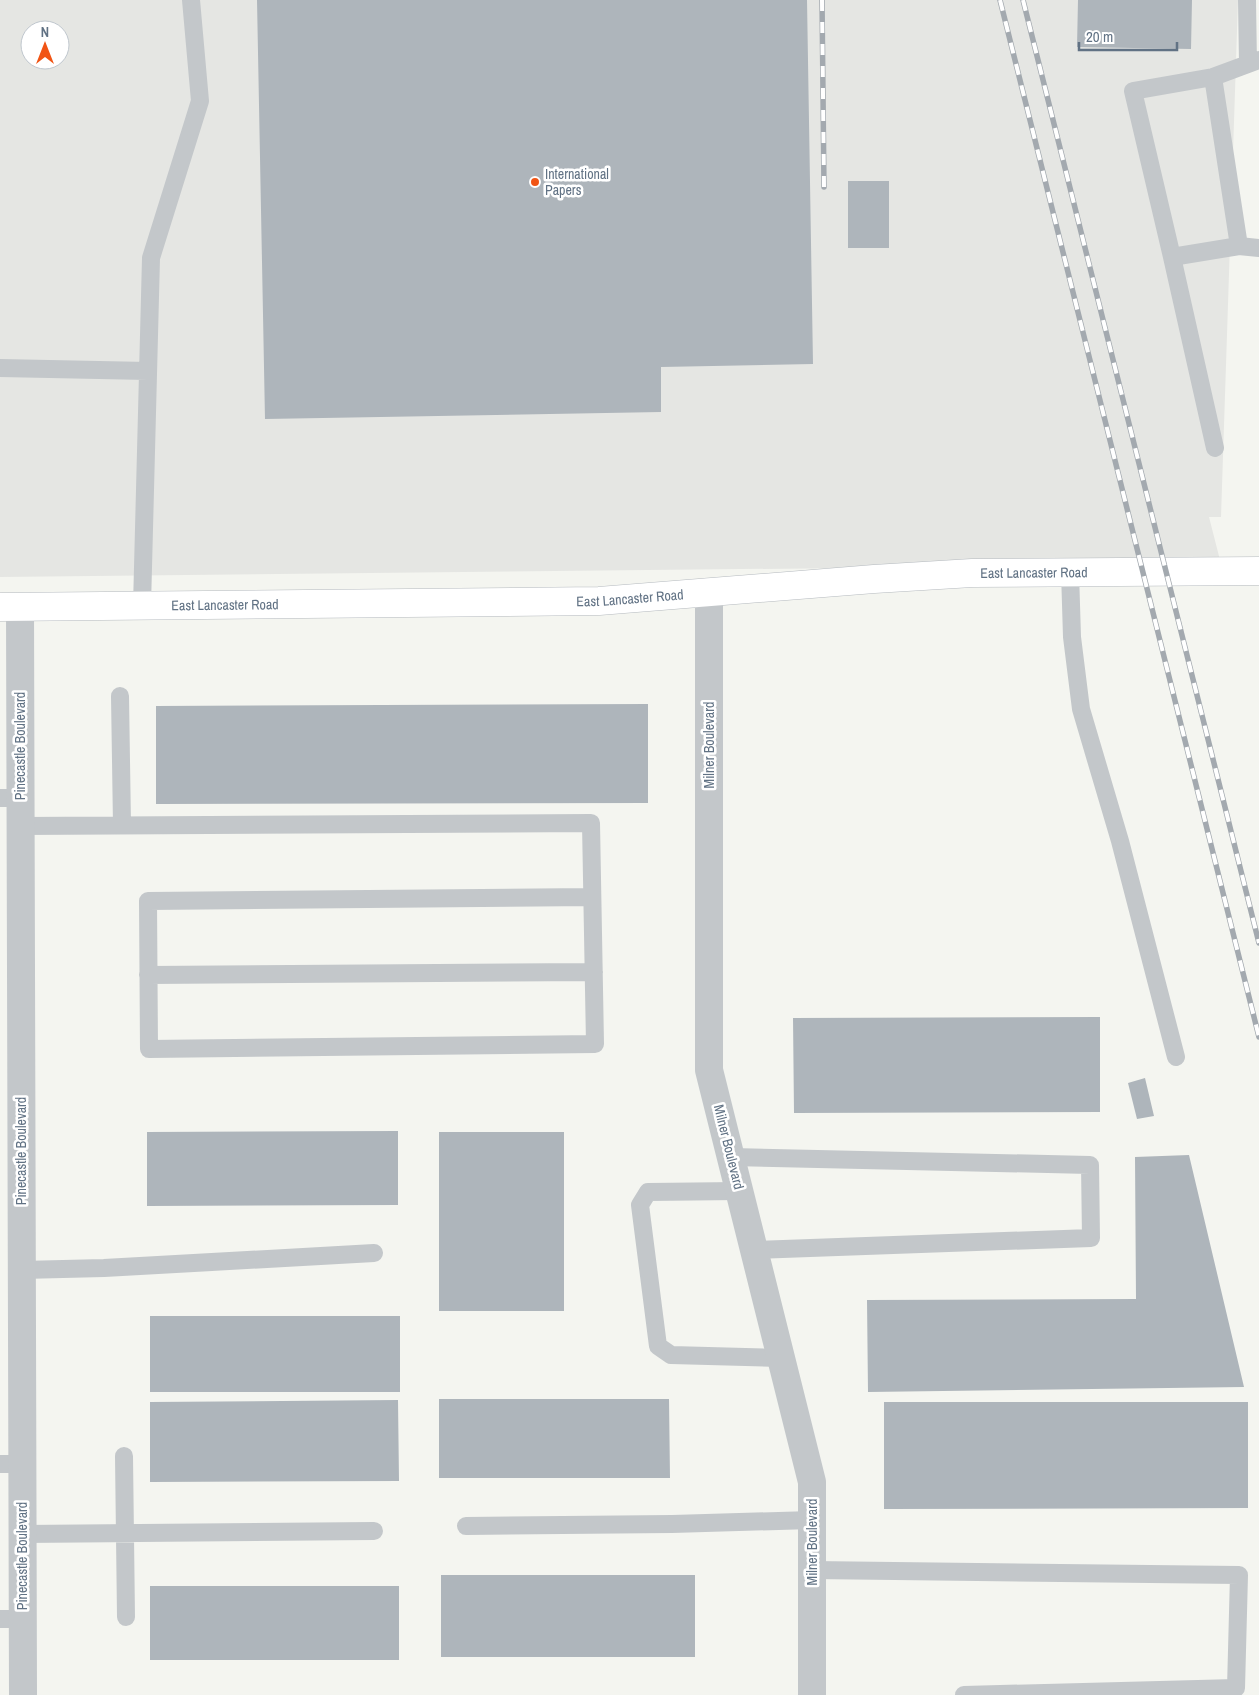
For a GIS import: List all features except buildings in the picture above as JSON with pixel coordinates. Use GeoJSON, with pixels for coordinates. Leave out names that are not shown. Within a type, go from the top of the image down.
{"type":"FeatureCollection","features":[{"type":"Feature","properties":{"kind":"street","name":"East Lancaster Road"},"geometry":{"type":"LineString","coordinates":[[10,607],[600,601],[874,579],[962,574],[1259,571]]}},
{"type":"Feature","properties":{"kind":"street","name":"Milner Boulevard"},"geometry":{"type":"LineString","coordinates":[[709,592],[709,1070],[812,1482],[812,1695]]}},
{"type":"Feature","properties":{"kind":"street","name":"Pinecastle Boulevard"},"geometry":{"type":"LineString","coordinates":[[10,607],[10,798],[20,826],[11,1163],[22,1270],[11,1464],[22,1534],[11,1619],[23,1695]]}},
{"type":"Feature","properties":{"kind":"lane"},"geometry":{"type":"LineString","coordinates":[[142,606],[151,258],[200,101],[190,0]]}},
{"type":"Feature","properties":{"kind":"lane"},"geometry":{"type":"LineString","coordinates":[[1215,448],[1133,91],[1213,77],[1253,62],[1247,0]]}},
{"type":"Feature","properties":{"kind":"lane"},"geometry":{"type":"LineString","coordinates":[[1213,77],[1239,246]]}},
{"type":"Feature","properties":{"kind":"lane"},"geometry":{"type":"LineString","coordinates":[[1172,257],[1239,246],[1259,248]]}},
{"type":"Feature","properties":{"kind":"lane"},"geometry":{"type":"LineString","coordinates":[[0,368],[148,371]]}},
{"type":"Feature","properties":{"kind":"lane"},"geometry":{"type":"LineString","coordinates":[[1070,572],[1072,637],[1081,709],[1120,840],[1176,1057]]}},
{"type":"Feature","properties":{"kind":"lane"},"geometry":{"type":"LineString","coordinates":[[120,696],[122,825]]}},
{"type":"Feature","properties":{"kind":"lane"},"geometry":{"type":"LineString","coordinates":[[20,826],[591,823],[595,1044],[149,1049],[148,900],[592,897]]}},
{"type":"Feature","properties":{"kind":"lane"},"geometry":{"type":"LineString","coordinates":[[148,975],[594,972]]}},
{"type":"Feature","properties":{"kind":"lane"},"geometry":{"type":"LineString","coordinates":[[731,1157],[1090,1165],[1091,1238],[754,1250]]}},
{"type":"Feature","properties":{"kind":"lane"},"geometry":{"type":"LineString","coordinates":[[739,1191],[648,1192],[640,1205],[658,1346],[671,1354],[782,1358]]}},
{"type":"Feature","properties":{"kind":"lane"},"geometry":{"type":"LineString","coordinates":[[22,1270],[104,1268],[374,1254]]}},
{"type":"Feature","properties":{"kind":"lane"},"geometry":{"type":"LineString","coordinates":[[124,1456],[126,1617]]}},
{"type":"Feature","properties":{"kind":"lane"},"geometry":{"type":"LineString","coordinates":[[466,1526],[672,1524],[812,1520]]}},
{"type":"Feature","properties":{"kind":"lane"},"geometry":{"type":"LineString","coordinates":[[22,1534],[374,1531]]}},
{"type":"Feature","properties":{"kind":"lane"},"geometry":{"type":"LineString","coordinates":[[812,1570],[1239,1575],[1236,1688],[964,1695]]}},
{"type":"Feature","properties":{"kind":"shaded area"},"geometry":{"type":"Polygon","coordinates":[[[0,0],[1238,0],[1221,517],[1209,517],[1221,564],[0,577],[0,0]]]}},
{"type":"Feature","properties":{"kind":"railway"},"geometry":{"type":"LineString","coordinates":[[822,0],[824,187]]}},
{"type":"Feature","properties":{"kind":"railway"},"geometry":{"type":"LineString","coordinates":[[1000,0],[1259,1037]]}},
{"type":"Feature","properties":{"kind":"railway"},"geometry":{"type":"LineString","coordinates":[[1023,0],[1259,943]]}},
{"type":"Feature","properties":{"kind":"place","name":"International Papers"},"geometry":{"type":"Point","coordinates":[535,182]}}]}
